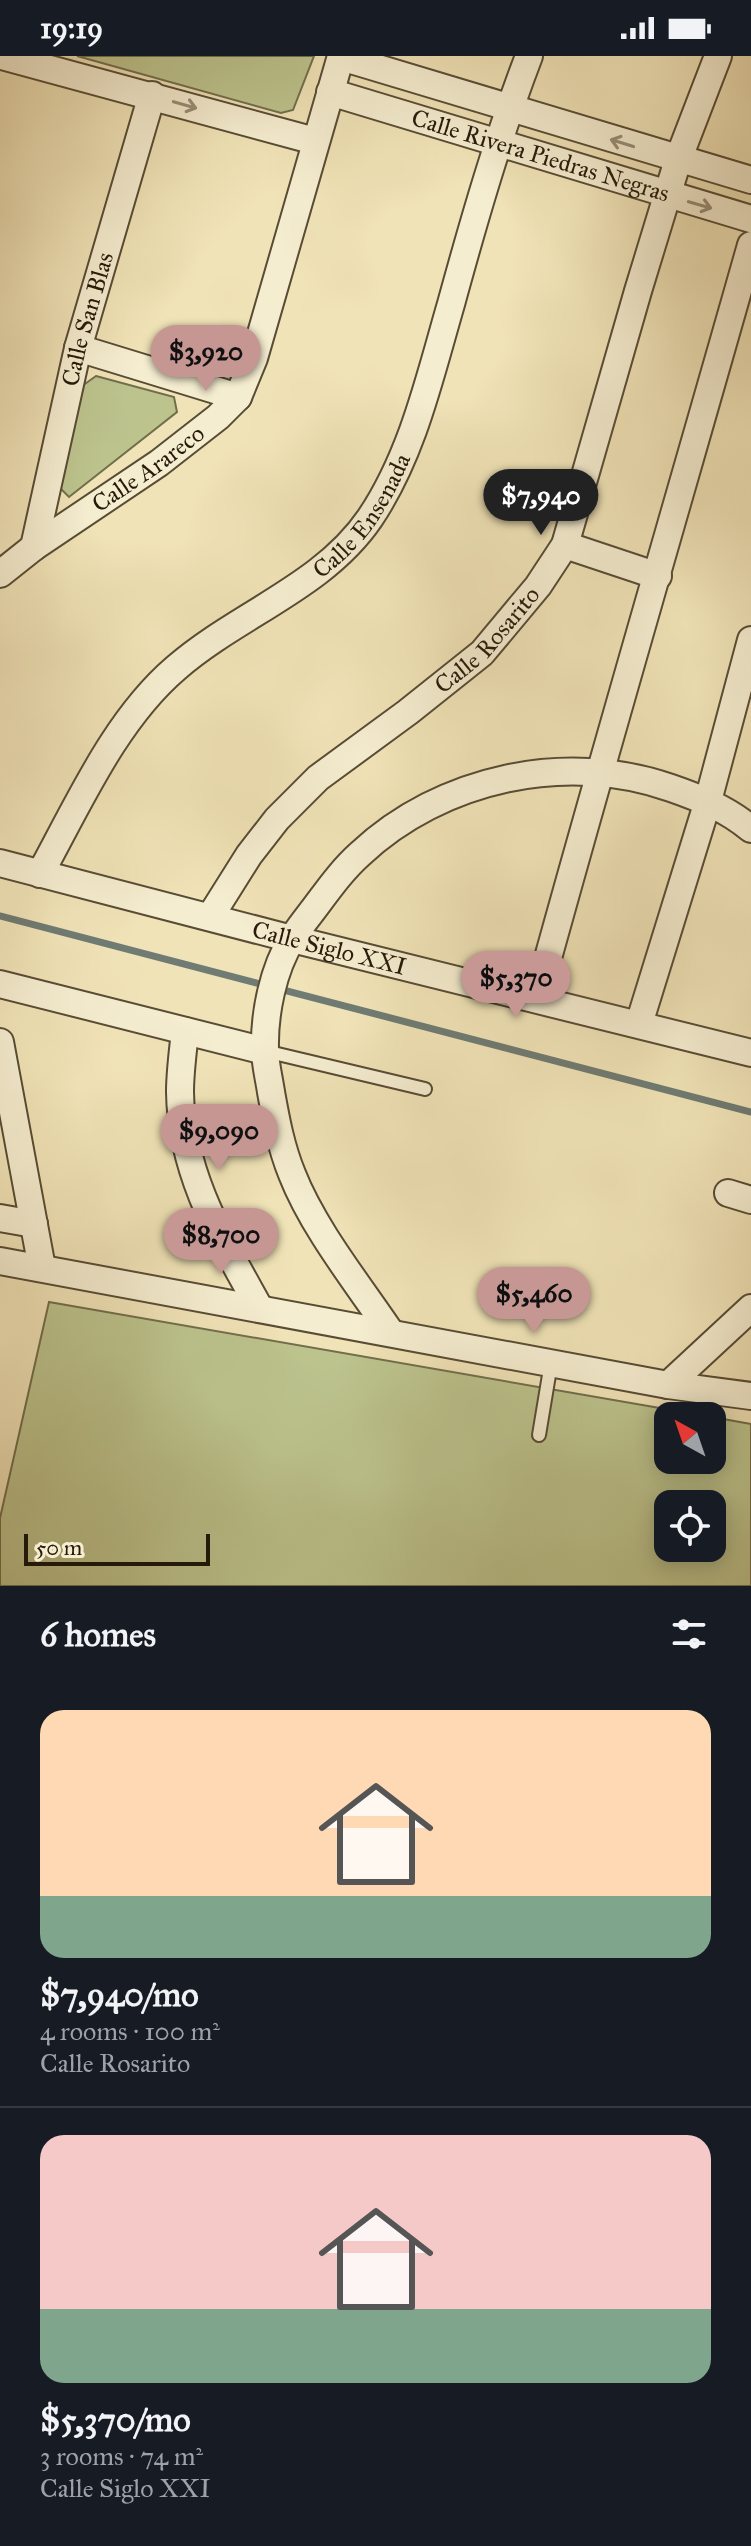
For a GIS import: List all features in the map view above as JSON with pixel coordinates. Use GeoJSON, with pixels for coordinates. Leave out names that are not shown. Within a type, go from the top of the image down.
{"type":"FeatureCollection","features":[{"type":"Feature","properties":{"kind":"street"},"geometry":{"type":"LineString","coordinates":[[2,56],[315,141]]}},
{"type":"Feature","properties":{"kind":"street","name":"Calle Rivera Piedras Negras"},"geometry":{"type":"LineString","coordinates":[[341,56],[751,180]]}},
{"type":"Feature","properties":{"kind":"street","name":"Calle Arareco"},"geometry":{"type":"LineString","coordinates":[[0,574],[34,547],[159,463],[218,417],[238,397],[254,358],[277,283],[341,56]]}},
{"type":"Feature","properties":{"kind":"street","name":"Calle Ensenada"},"geometry":{"type":"LineString","coordinates":[[40,874],[104,758],[140,706],[174,669],[216,637],[332,561],[350,545],[372,515],[407,447],[423,403],[497,143],[529,56]]}},
{"type":"Feature","properties":{"kind":"street","name":"Calle Rosarito"},"geometry":{"type":"LineString","coordinates":[[210,917],[249,855],[277,819],[318,778],[482,653],[538,586],[565,545],[667,195],[718,56]]}},
{"type":"Feature","properties":{"kind":"street","name":"Calle Rivera Piedras Negras"},"geometry":{"type":"LineString","coordinates":[[330,92],[751,219]]}},
{"type":"Feature","properties":{"kind":"street","name":"Calle San Blas"},"geometry":{"type":"LineString","coordinates":[[34,547],[78,348],[152,95]]}},
{"type":"Feature","properties":{"kind":"street"},"geometry":{"type":"LineString","coordinates":[[537,998],[599,771],[658,576],[751,245]]}},
{"type":"Feature","properties":{"kind":"street"},"geometry":{"type":"LineString","coordinates":[[78,348],[238,397]]}},
{"type":"Feature","properties":{"kind":"street"},"geometry":{"type":"LineString","coordinates":[[565,545],[658,576]]}},
{"type":"Feature","properties":{"kind":"street"},"geometry":{"type":"LineString","coordinates":[[639,1024],[708,801],[751,640]]}},
{"type":"Feature","properties":{"kind":"street"},"geometry":{"type":"LineString","coordinates":[[391,1333],[315,1219],[293,1177],[279,1136],[265,1051],[267,1018],[279,964],[292,939],[333,883],[360,854],[417,812],[455,794],[497,781],[541,773],[599,771],[645,778],[708,801],[751,829]]}},
{"type":"Feature","properties":{"kind":"street","name":"Calle Siglo XXI"},"geometry":{"type":"LineString","coordinates":[[0,863],[751,1053]]}},
{"type":"Feature","properties":{"kind":"street"},"geometry":{"type":"LineString","coordinates":[[0,984],[265,1051]]}},
{"type":"Feature","properties":{"kind":"street"},"geometry":{"type":"LineString","coordinates":[[185,1031],[180,1093],[196,1183],[217,1230],[260,1309]]}},
{"type":"Feature","properties":{"kind":"street"},"geometry":{"type":"LineString","coordinates":[[0,1042],[42,1268]]}},
{"type":"Feature","properties":{"kind":"street"},"geometry":{"type":"LineString","coordinates":[[0,1218],[34,1224]]}},
{"type":"Feature","properties":{"kind":"street"},"geometry":{"type":"LineString","coordinates":[[0,1261],[668,1385],[751,1396]]}},
{"type":"Feature","properties":{"kind":"street"},"geometry":{"type":"LineString","coordinates":[[668,1385],[751,1308]]}},
{"type":"Feature","properties":{"kind":"lane"},"geometry":{"type":"LineString","coordinates":[[265,1051],[425,1089]]}},
{"type":"Feature","properties":{"kind":"lane"},"geometry":{"type":"LineString","coordinates":[[539,1435],[551,1363]]}},
{"type":"Feature","properties":{"kind":"green space"},"geometry":{"type":"Polygon","coordinates":[[[77,56],[314,56],[293,110],[281,113],[77,56]]]}},
{"type":"Feature","properties":{"kind":"green space"},"geometry":{"type":"Polygon","coordinates":[[[96,376],[174,397],[177,412],[69,497],[59,487],[82,386],[96,376]]]}},
{"type":"Feature","properties":{"kind":"green space"},"geometry":{"type":"Polygon","coordinates":[[[49,1302],[654,1407],[654,1474],[726,1474],[726,1420],[751,1424],[751,1586],[0,1586],[0,1518],[49,1302]]]}},
{"type":"Feature","properties":{"kind":"waterway"},"geometry":{"type":"LineString","coordinates":[[0,916],[751,1112]]}}]}
